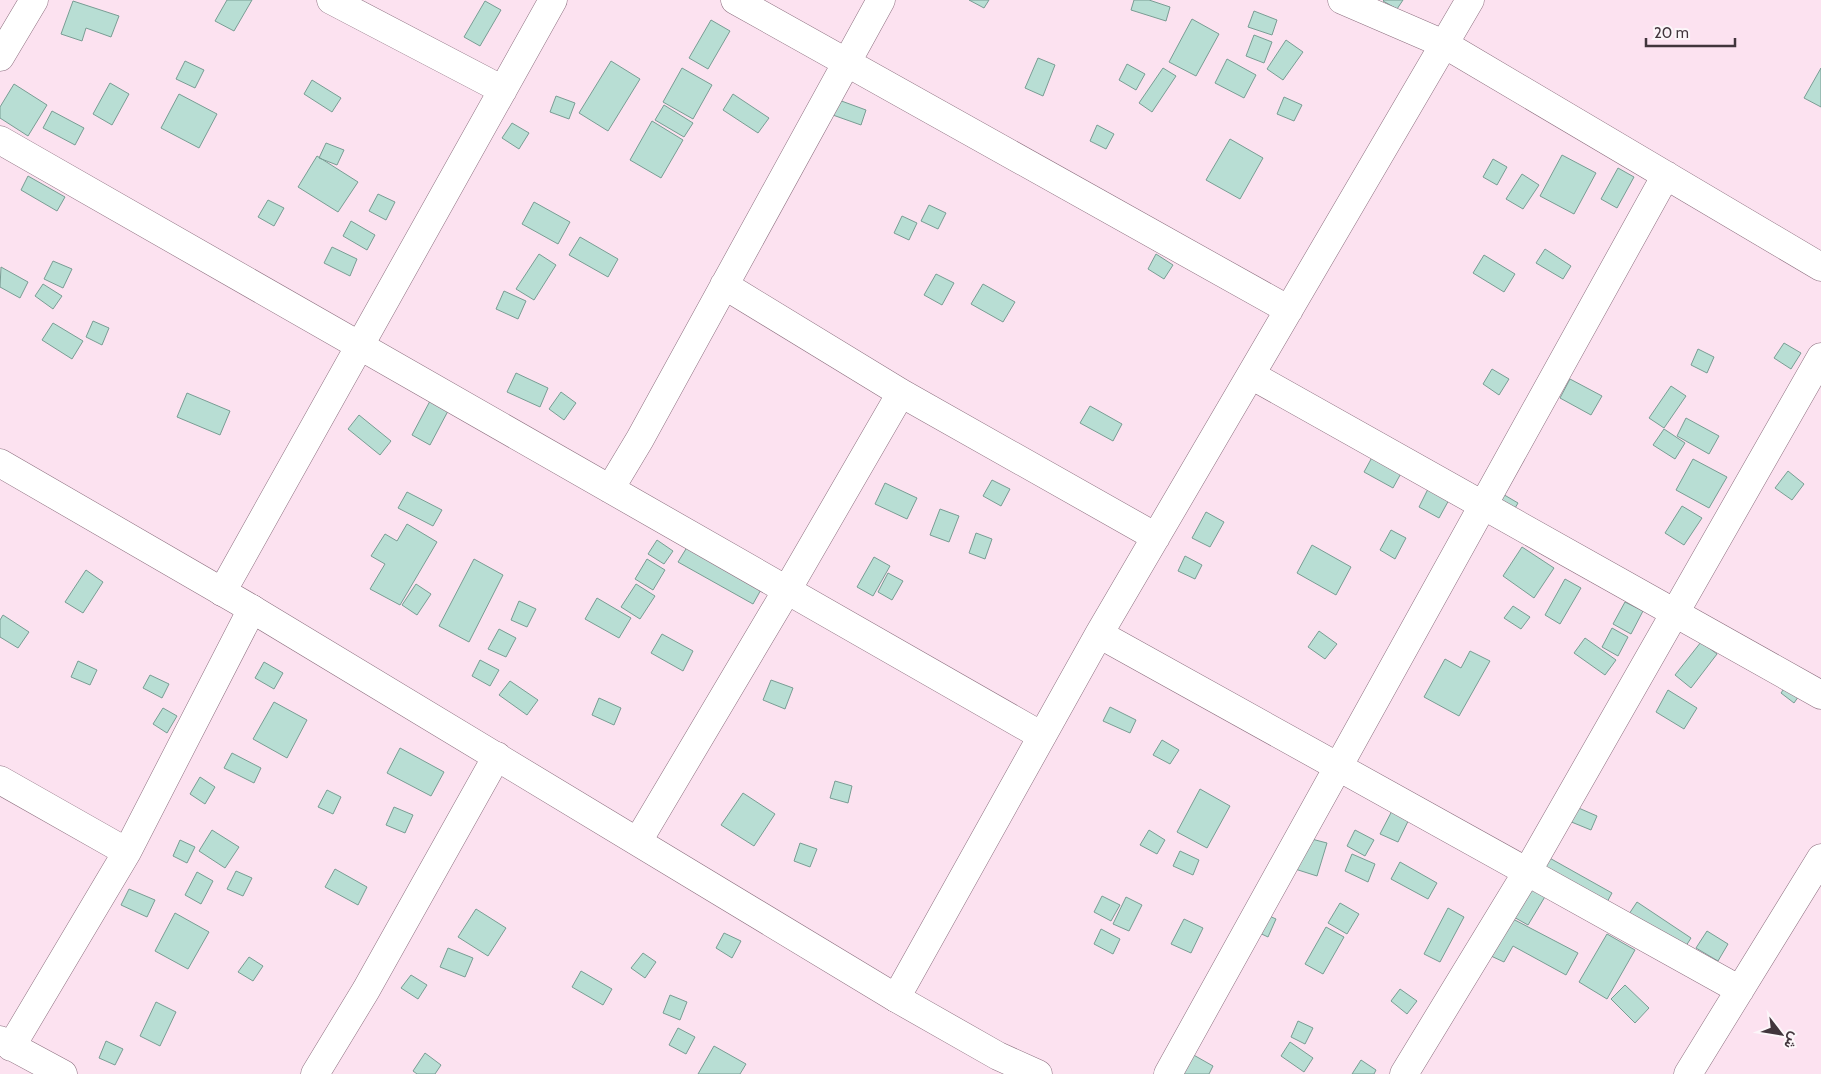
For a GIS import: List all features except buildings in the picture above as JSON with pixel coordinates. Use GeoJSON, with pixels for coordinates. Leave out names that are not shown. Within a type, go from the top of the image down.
{"type":"FeatureCollection","features":[{"type":"Feature","properties":{"kind":"street"},"geometry":{"type":"LineString","coordinates":[[0,57],[34,0]]}},
{"type":"Feature","properties":{"kind":"street"},"geometry":{"type":"LineString","coordinates":[[331,0],[502,90]]}},
{"type":"Feature","properties":{"kind":"street"},"geometry":{"type":"LineString","coordinates":[[222,592],[553,0]]}},
{"type":"Feature","properties":{"kind":"street"},"geometry":{"type":"LineString","coordinates":[[735,0],[1290,310]]}},
{"type":"Feature","properties":{"kind":"street"},"geometry":{"type":"LineString","coordinates":[[610,489],[640,439],[880,0]]}},
{"type":"Feature","properties":{"kind":"street"},"geometry":{"type":"LineString","coordinates":[[1342,0],[1444,44],[1821,267]]}},
{"type":"Feature","properties":{"kind":"street"},"geometry":{"type":"LineString","coordinates":[[896,998],[1099,634],[1470,0]]}},
{"type":"Feature","properties":{"kind":"street"},"geometry":{"type":"LineString","coordinates":[[0,140],[1042,736]]}},
{"type":"Feature","properties":{"kind":"street"},"geometry":{"type":"LineString","coordinates":[[1168,1074],[1666,175]]}},
{"type":"Feature","properties":{"kind":"street"},"geometry":{"type":"LineString","coordinates":[[724,285],[902,393],[1156,537]]}},
{"type":"Feature","properties":{"kind":"street"},"geometry":{"type":"LineString","coordinates":[[1404,1074],[1527,872],[1821,357]]}},
{"type":"Feature","properties":{"kind":"street"},"geometry":{"type":"LineString","coordinates":[[1251,375],[1821,695]]}},
{"type":"Feature","properties":{"kind":"street"},"geometry":{"type":"LineString","coordinates":[[638,841],[902,393]]}},
{"type":"Feature","properties":{"kind":"street"},"geometry":{"type":"LineString","coordinates":[[0,463],[252,609],[896,998],[998,1056],[1038,1074]]}},
{"type":"Feature","properties":{"kind":"street"},"geometry":{"type":"LineString","coordinates":[[63,1074],[6,1044],[127,852],[252,609]]}},
{"type":"Feature","properties":{"kind":"street"},"geometry":{"type":"LineString","coordinates":[[1099,634],[1740,990]]}},
{"type":"Feature","properties":{"kind":"street"},"geometry":{"type":"LineString","coordinates":[[315,1074],[366,990],[497,756]]}},
{"type":"Feature","properties":{"kind":"street"},"geometry":{"type":"LineString","coordinates":[[0,780],[127,852]]}},
{"type":"Feature","properties":{"kind":"street"},"geometry":{"type":"LineString","coordinates":[[1688,1074],[1821,858]]}}]}
